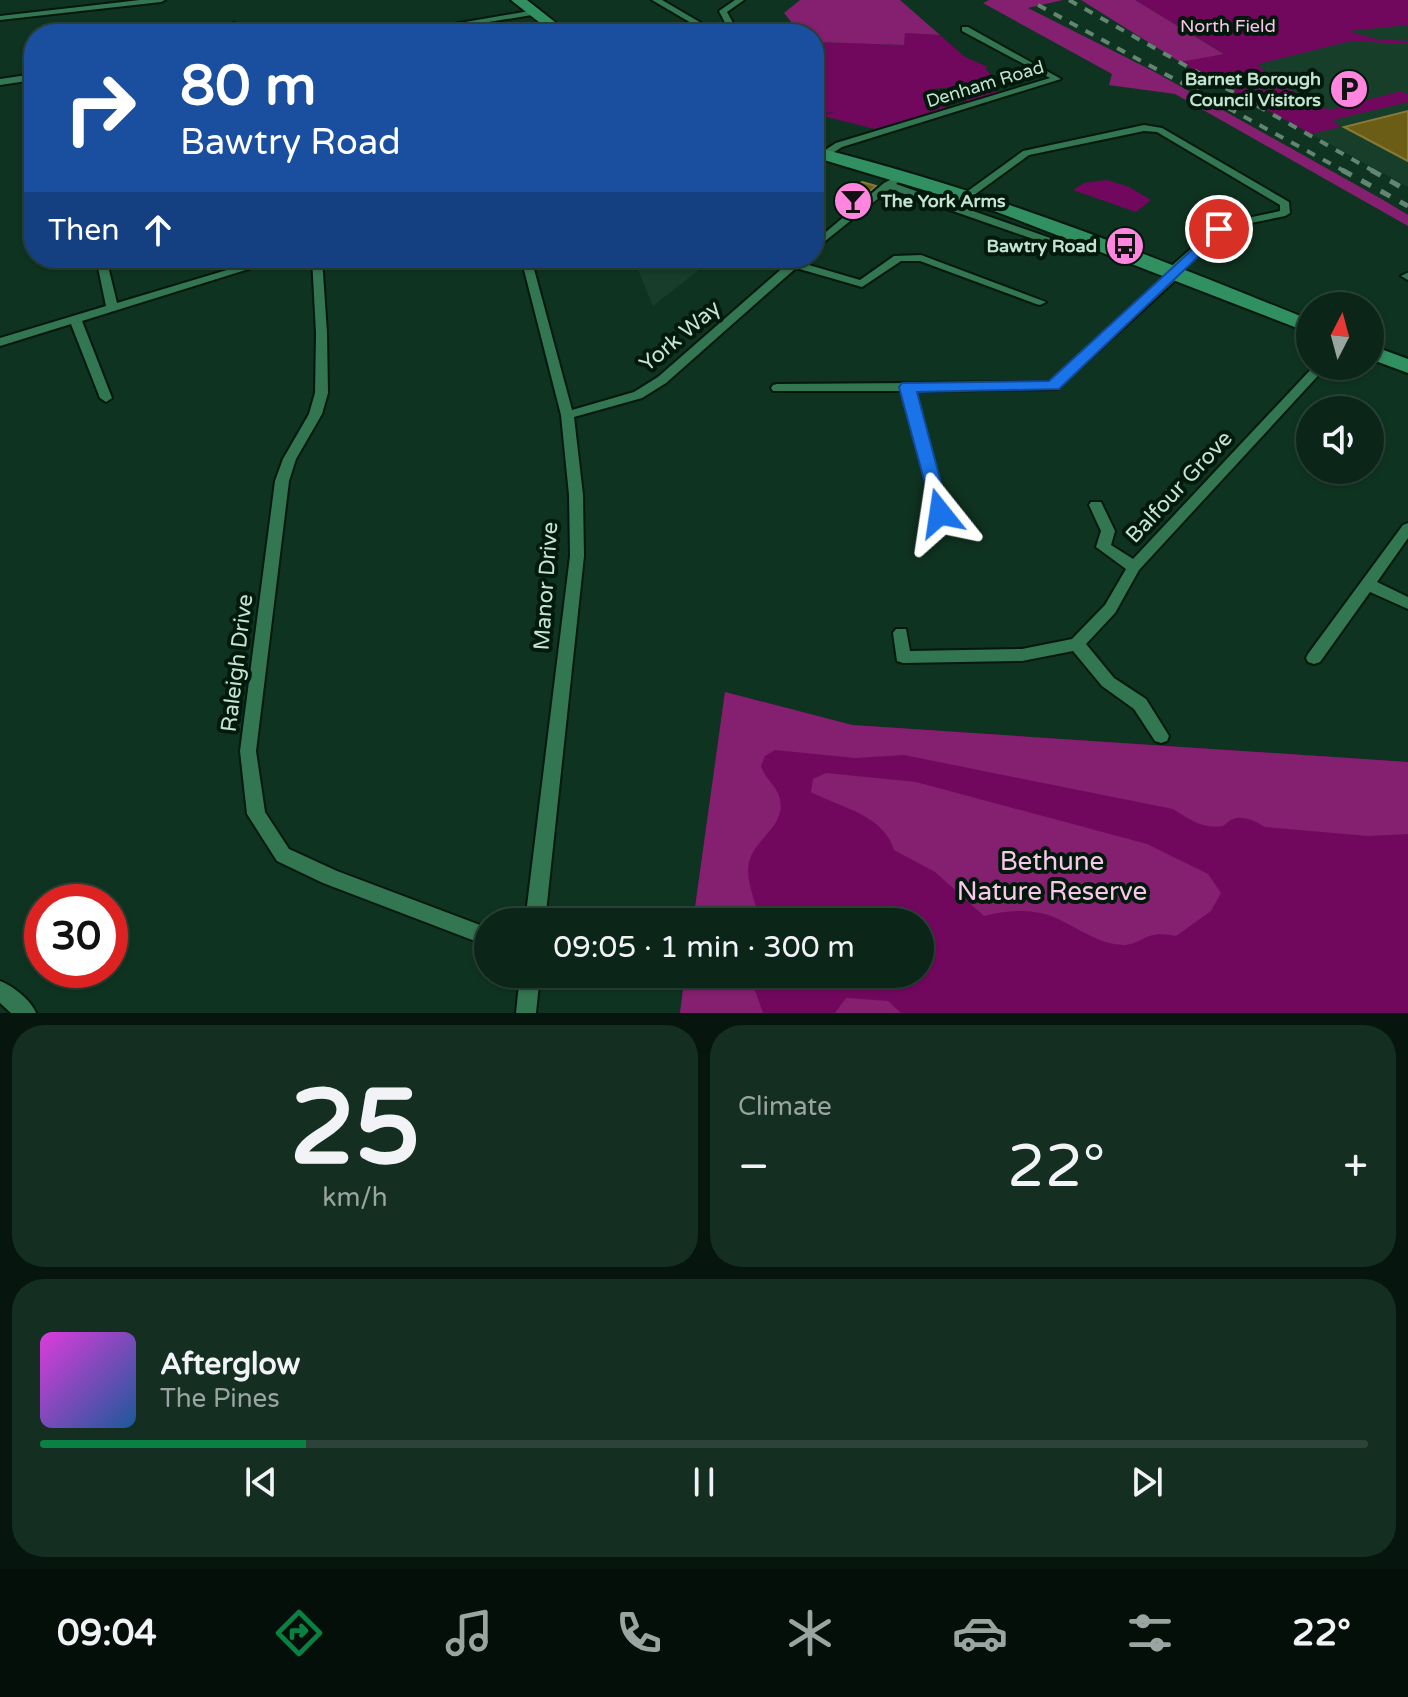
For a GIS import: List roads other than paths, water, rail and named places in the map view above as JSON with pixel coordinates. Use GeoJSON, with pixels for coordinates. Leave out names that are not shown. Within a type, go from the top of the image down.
{"type":"FeatureCollection","features":[{"type":"Feature","properties":{"kind":"main road"},"geometry":{"type":"LineString","coordinates":[[518,0],[550,24]]}},
{"type":"Feature","properties":{"kind":"main road"},"geometry":{"type":"LineString","coordinates":[[824,154],[895,180],[966,196],[992,212],[1093,242],[1296,321]]}},
{"type":"Feature","properties":{"kind":"main road"},"geometry":{"type":"LineString","coordinates":[[1384,357],[1408,367]]}},
{"type":"Feature","properties":{"kind":"street"},"geometry":{"type":"LineString","coordinates":[[0,18],[161,0]]}},
{"type":"Feature","properties":{"kind":"street"},"geometry":{"type":"LineString","coordinates":[[656,0],[697,24],[740,0]]}},
{"type":"Feature","properties":{"kind":"street"},"geometry":{"type":"LineString","coordinates":[[723,11],[730,24]]}},
{"type":"Feature","properties":{"kind":"street"},"geometry":{"type":"LineString","coordinates":[[461,24],[535,12]]}},
{"type":"Feature","properties":{"kind":"street","name":"Denham Road"},"geometry":{"type":"LineString","coordinates":[[824,151],[1057,79],[965,29]]}},
{"type":"Feature","properties":{"kind":"street"},"geometry":{"type":"LineString","coordinates":[[0,82],[24,78]]}},
{"type":"Feature","properties":{"kind":"street"},"geometry":{"type":"LineString","coordinates":[[777,388],[1053,386],[1223,226],[1285,213],[1285,204],[1159,130],[1144,128],[1026,153],[966,196]]}},
{"type":"Feature","properties":{"kind":"street"},"geometry":{"type":"LineString","coordinates":[[824,239],[895,180],[992,212]]}},
{"type":"Feature","properties":{"kind":"street"},"geometry":{"type":"LineString","coordinates":[[817,268],[862,284],[898,258],[921,258],[1040,302]]}},
{"type":"Feature","properties":{"kind":"street"},"geometry":{"type":"LineString","coordinates":[[103,268],[112,308]]}},
{"type":"Feature","properties":{"kind":"street"},"geometry":{"type":"LineString","coordinates":[[0,342],[246,268]]}},
{"type":"Feature","properties":{"kind":"street","name":"Raleigh Drive"},"geometry":{"type":"LineString","coordinates":[[317,268],[321,399],[309,428],[288,455],[282,481],[248,751],[256,814],[283,855],[330,877],[474,932]]}},
{"type":"Feature","properties":{"kind":"street","name":"Manor Drive"},"geometry":{"type":"LineString","coordinates":[[529,268],[567,415],[576,495],[577,556],[537,908]]}},
{"type":"Feature","properties":{"kind":"street","name":"York Way"},"geometry":{"type":"LineString","coordinates":[[567,415],[638,395],[662,380],[789,268]]}},
{"type":"Feature","properties":{"kind":"street"},"geometry":{"type":"LineString","coordinates":[[75,319],[106,398]]}},
{"type":"Feature","properties":{"kind":"street","name":"Balfour Grove"},"geometry":{"type":"LineString","coordinates":[[1077,644],[1110,609],[1134,567],[1308,380]]}},
{"type":"Feature","properties":{"kind":"street"},"geometry":{"type":"LineString","coordinates":[[908,387],[940,513]]}},
{"type":"Feature","properties":{"kind":"street"},"geometry":{"type":"LineString","coordinates":[[1096,505],[1108,531],[1103,547],[1134,567]]}},
{"type":"Feature","properties":{"kind":"street"},"geometry":{"type":"LineString","coordinates":[[1314,658],[1408,528]]}},
{"type":"Feature","properties":{"kind":"street"},"geometry":{"type":"LineString","coordinates":[[1369,585],[1408,603]]}},
{"type":"Feature","properties":{"kind":"street"},"geometry":{"type":"LineString","coordinates":[[901,633],[903,657],[1022,655],[1077,644],[1108,682],[1140,704],[1161,736]]}},
{"type":"Feature","properties":{"kind":"street"},"geometry":{"type":"LineString","coordinates":[[526,1013],[529,988]]}},
{"type":"Feature","properties":{"kind":"street"},"geometry":{"type":"LineString","coordinates":[[0,990],[26,1013]]}},
{"type":"Feature","properties":{"kind":"railway"},"geometry":{"type":"LineString","coordinates":[[1069,0],[1375,172]]}},
{"type":"Feature","properties":{"kind":"railway"},"geometry":{"type":"LineString","coordinates":[[1038,5],[1346,172]]}},
{"type":"Feature","properties":{"kind":"railway"},"geometry":{"type":"LineString","coordinates":[[1342,170],[1408,206]]}},
{"type":"Feature","properties":{"kind":"railway"},"geometry":{"type":"LineString","coordinates":[[1371,170],[1408,191]]}},
{"type":"Feature","properties":{"kind":"place","name":"Barnet Borough Council Visitors"},"geometry":{"type":"Point","coordinates":[1349,89]}},
{"type":"Feature","properties":{"kind":"place","name":"The York Arms"},"geometry":{"type":"Point","coordinates":[853,201]}},
{"type":"Feature","properties":{"kind":"place","name":"Bawtry Road"},"geometry":{"type":"Point","coordinates":[1125,246]}},
{"type":"Feature","properties":{"kind":"park label","name":"North Field"},"geometry":{"type":"Point","coordinates":[1228,26]}},
{"type":"Feature","properties":{"kind":"park label","name":"Bethune Nature Reserve"},"geometry":{"type":"Point","coordinates":[1052,876]}}]}
